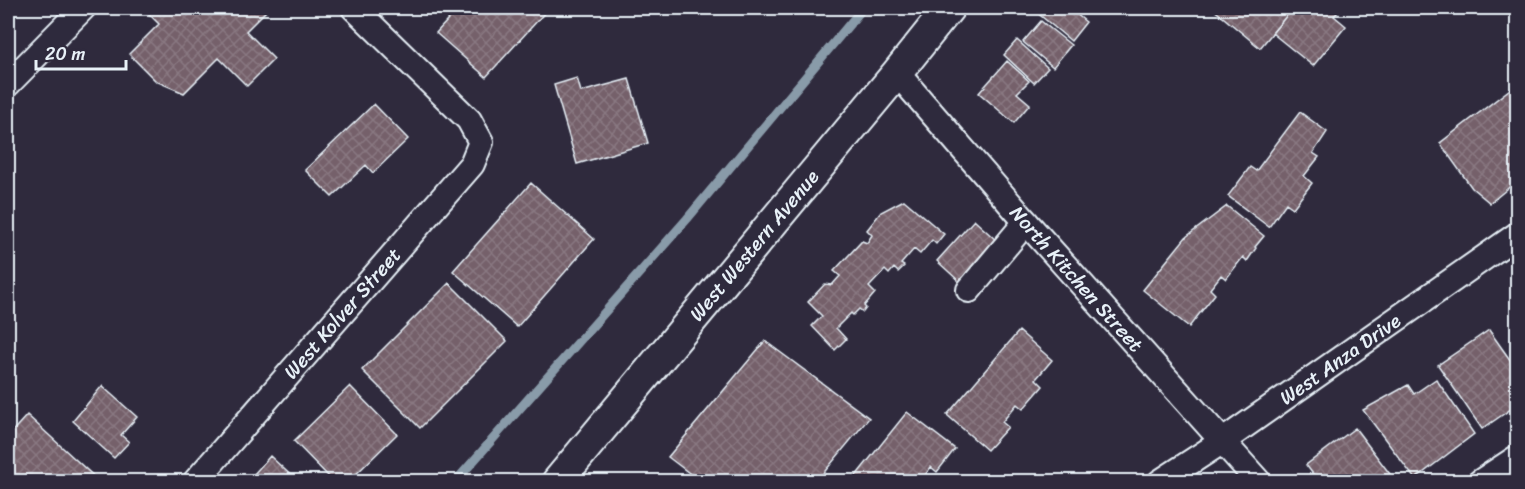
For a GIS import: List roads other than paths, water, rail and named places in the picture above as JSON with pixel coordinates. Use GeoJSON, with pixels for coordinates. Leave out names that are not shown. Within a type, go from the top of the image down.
{"type":"FeatureCollection","features":[{"type":"Feature","properties":{"kind":"street"},"geometry":{"type":"LineString","coordinates":[[8,84],[82,8]]}},
{"type":"Feature","properties":{"kind":"street","name":"West Kolver Street"},"geometry":{"type":"LineString","coordinates":[[195,482],[472,164],[481,142],[469,120],[354,8]]}},
{"type":"Feature","properties":{"kind":"street","name":"West Western Avenue"},"geometry":{"type":"LineString","coordinates":[[557,482],[949,8]]}},
{"type":"Feature","properties":{"kind":"street","name":"North Kitchen Street"},"geometry":{"type":"LineString","coordinates":[[897,72],[1026,222],[1259,482]]}},
{"type":"Feature","properties":{"kind":"street"},"geometry":{"type":"LineString","coordinates":[[969,290],[1026,222]]}},
{"type":"Feature","properties":{"kind":"street","name":"West Anza Drive"},"geometry":{"type":"LineString","coordinates":[[1160,482],[1223,441],[1518,234]]}},
{"type":"Feature","properties":{"kind":"street"},"geometry":{"type":"LineString","coordinates":[[1480,482],[1518,457]]}},
{"type":"Feature","properties":{"kind":"waterway"},"geometry":{"type":"LineString","coordinates":[[455,482],[687,219],[863,8]]}}]}
